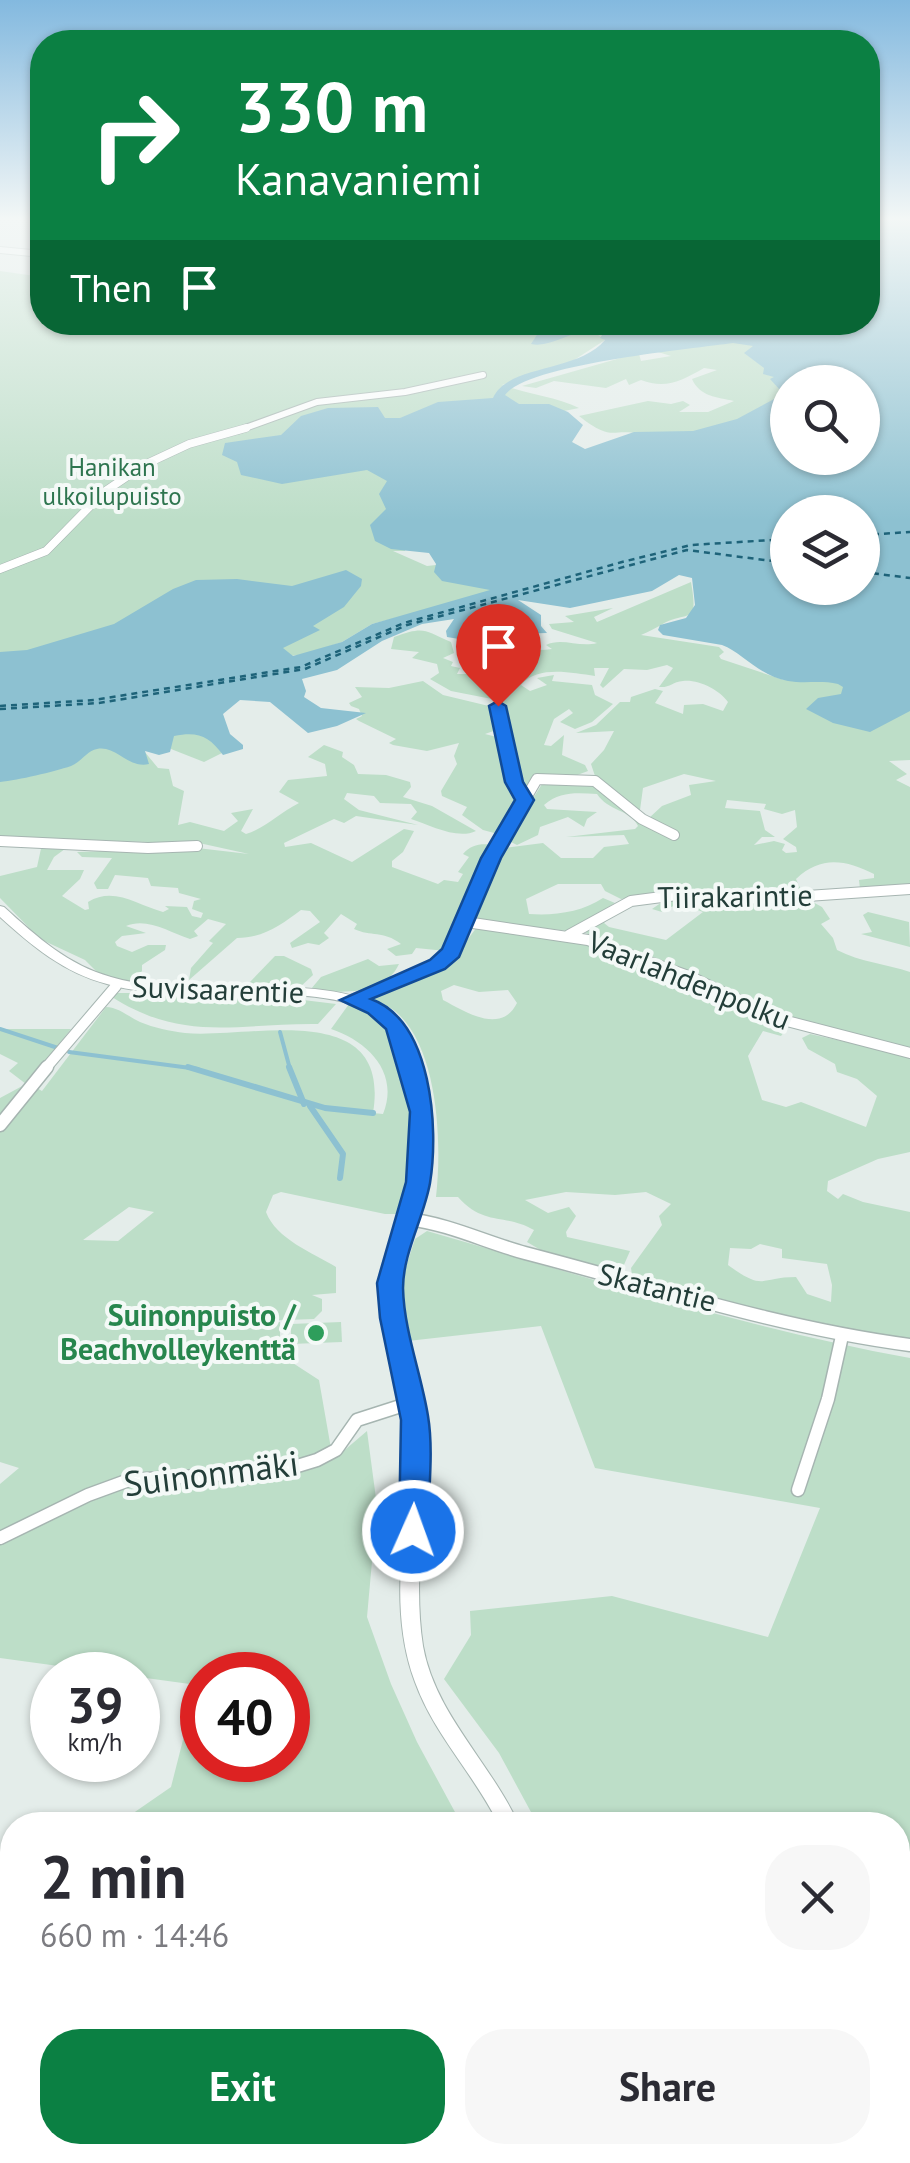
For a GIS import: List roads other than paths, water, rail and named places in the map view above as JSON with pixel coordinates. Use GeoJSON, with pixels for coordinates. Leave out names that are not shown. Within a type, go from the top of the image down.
{"type":"FeatureCollection","features":[{"type":"Feature","properties":{"kind":"street"},"geometry":{"type":"LineString","coordinates":[[0,569],[46,550],[64,537],[104,492],[144,465],[189,444],[317,402],[405,392],[483,375]]}},
{"type":"Feature","properties":{"kind":"street"},"geometry":{"type":"LineString","coordinates":[[498,706],[514,782],[524,800]]}},
{"type":"Feature","properties":{"kind":"street"},"geometry":{"type":"LineString","coordinates":[[351,1000],[445,960],[466,922],[491,858],[537,779],[595,781],[642,819],[674,836]]}},
{"type":"Feature","properties":{"kind":"street"},"geometry":{"type":"LineString","coordinates":[[0,841],[148,848],[197,846]]}},
{"type":"Feature","properties":{"kind":"street","name":"Tiirakarintie"},"geometry":{"type":"LineString","coordinates":[[569,935],[631,901],[662,897],[762,899],[910,889]]}},
{"type":"Feature","properties":{"kind":"street","name":"Suvisaarentie"},"geometry":{"type":"LineString","coordinates":[[0,910],[47,952],[92,978],[116,986],[268,990],[351,1000],[389,1018],[410,1063],[422,1112],[418,1182],[393,1266],[390,1300],[413,1402],[416,1464],[410,1588],[420,1670],[445,1723],[504,1812]]}},
{"type":"Feature","properties":{"kind":"street","name":"Vaarlahdenpolku"},"geometry":{"type":"LineString","coordinates":[[466,922],[569,935],[691,976],[779,1019],[910,1053]]}},
{"type":"Feature","properties":{"kind":"street"},"geometry":{"type":"LineString","coordinates":[[0,1126],[116,986]]}},
{"type":"Feature","properties":{"kind":"street","name":"Skatantie"},"geometry":{"type":"LineString","coordinates":[[408,1219],[435,1222],[510,1249],[842,1336],[910,1345]]}},
{"type":"Feature","properties":{"kind":"street"},"geometry":{"type":"LineString","coordinates":[[798,1490],[828,1398],[842,1336]]}},
{"type":"Feature","properties":{"kind":"street","name":"Suinonmäki"},"geometry":{"type":"LineString","coordinates":[[0,1538],[130,1480],[280,1471],[317,1460],[336,1450],[357,1420],[413,1402]]}},
{"type":"Feature","properties":{"kind":"water"},"geometry":{"type":"Polygon","coordinates":[[[880,319],[910,319],[910,711],[870,732],[833,723],[806,709],[818,698],[841,694],[843,687],[838,684],[778,678],[722,645],[663,635],[658,630],[660,625],[686,618],[695,605],[692,578],[679,575],[652,591],[570,608],[518,600],[541,615],[541,626],[547,633],[515,634],[515,619],[502,614],[490,624],[483,643],[447,637],[446,631],[454,619],[422,624],[382,641],[337,670],[302,679],[304,697],[321,708],[366,713],[337,726],[308,733],[270,702],[240,700],[223,714],[230,734],[243,749],[223,755],[202,736],[174,736],[170,752],[159,755],[145,751],[149,764],[97,749],[71,766],[0,782],[0,652],[27,650],[114,624],[196,580],[237,579],[292,586],[346,570],[362,579],[344,607],[313,626],[320,630],[283,648],[293,656],[342,642],[372,624],[490,590],[442,581],[434,572],[436,564],[429,553],[391,549],[375,541],[370,525],[386,509],[379,494],[387,481],[367,470],[282,484],[241,475],[237,462],[222,455],[225,443],[281,435],[301,416],[328,408],[378,407],[385,418],[400,418],[438,402],[493,398],[513,379],[578,358],[605,340],[600,338],[602,335],[880,335],[880,319]],[[733,343],[649,354],[544,375],[519,384],[505,395],[519,404],[549,404],[568,412],[583,425],[572,442],[585,449],[634,432],[693,431],[737,419],[770,401],[770,475],[880,475],[880,365],[770,365],[770,376],[763,374],[764,368],[744,353],[753,346],[733,343]]]}},
{"type":"Feature","properties":{"kind":"water"},"geometry":{"type":"Polygon","coordinates":[[[537,335],[572,335],[549,343],[531,344],[537,335]]]}},
{"type":"Feature","properties":{"kind":"waterway"},"geometry":{"type":"LineString","coordinates":[[0,1029],[58,1048]]}},
{"type":"Feature","properties":{"kind":"waterway"},"geometry":{"type":"LineString","coordinates":[[280,1032],[290,1069]]}},
{"type":"Feature","properties":{"kind":"waterway"},"geometry":{"type":"LineString","coordinates":[[69,1052],[192,1068]]}},
{"type":"Feature","properties":{"kind":"waterway"},"geometry":{"type":"LineString","coordinates":[[188,1067],[192,1068]]}},
{"type":"Feature","properties":{"kind":"waterway"},"geometry":{"type":"LineString","coordinates":[[289,1067],[303,1101]]}},
{"type":"Feature","properties":{"kind":"waterway"},"geometry":{"type":"LineString","coordinates":[[192,1068],[198,1069]]}},
{"type":"Feature","properties":{"kind":"waterway"},"geometry":{"type":"LineString","coordinates":[[192,1068],[303,1101]]}},
{"type":"Feature","properties":{"kind":"waterway"},"geometry":{"type":"LineString","coordinates":[[303,1101],[373,1113]]}},
{"type":"Feature","properties":{"kind":"waterway"},"geometry":{"type":"LineString","coordinates":[[310,1106],[343,1154],[340,1178]]}},
{"type":"Feature","properties":{"kind":"place","name":"Suinonpuisto / Beachvolleykenttä"},"geometry":{"type":"Point","coordinates":[316,1333]}},
{"type":"Feature","properties":{"kind":"park label","name":"Hanikan ulkoilupuisto"},"geometry":{"type":"Point","coordinates":[112,482]}}]}
